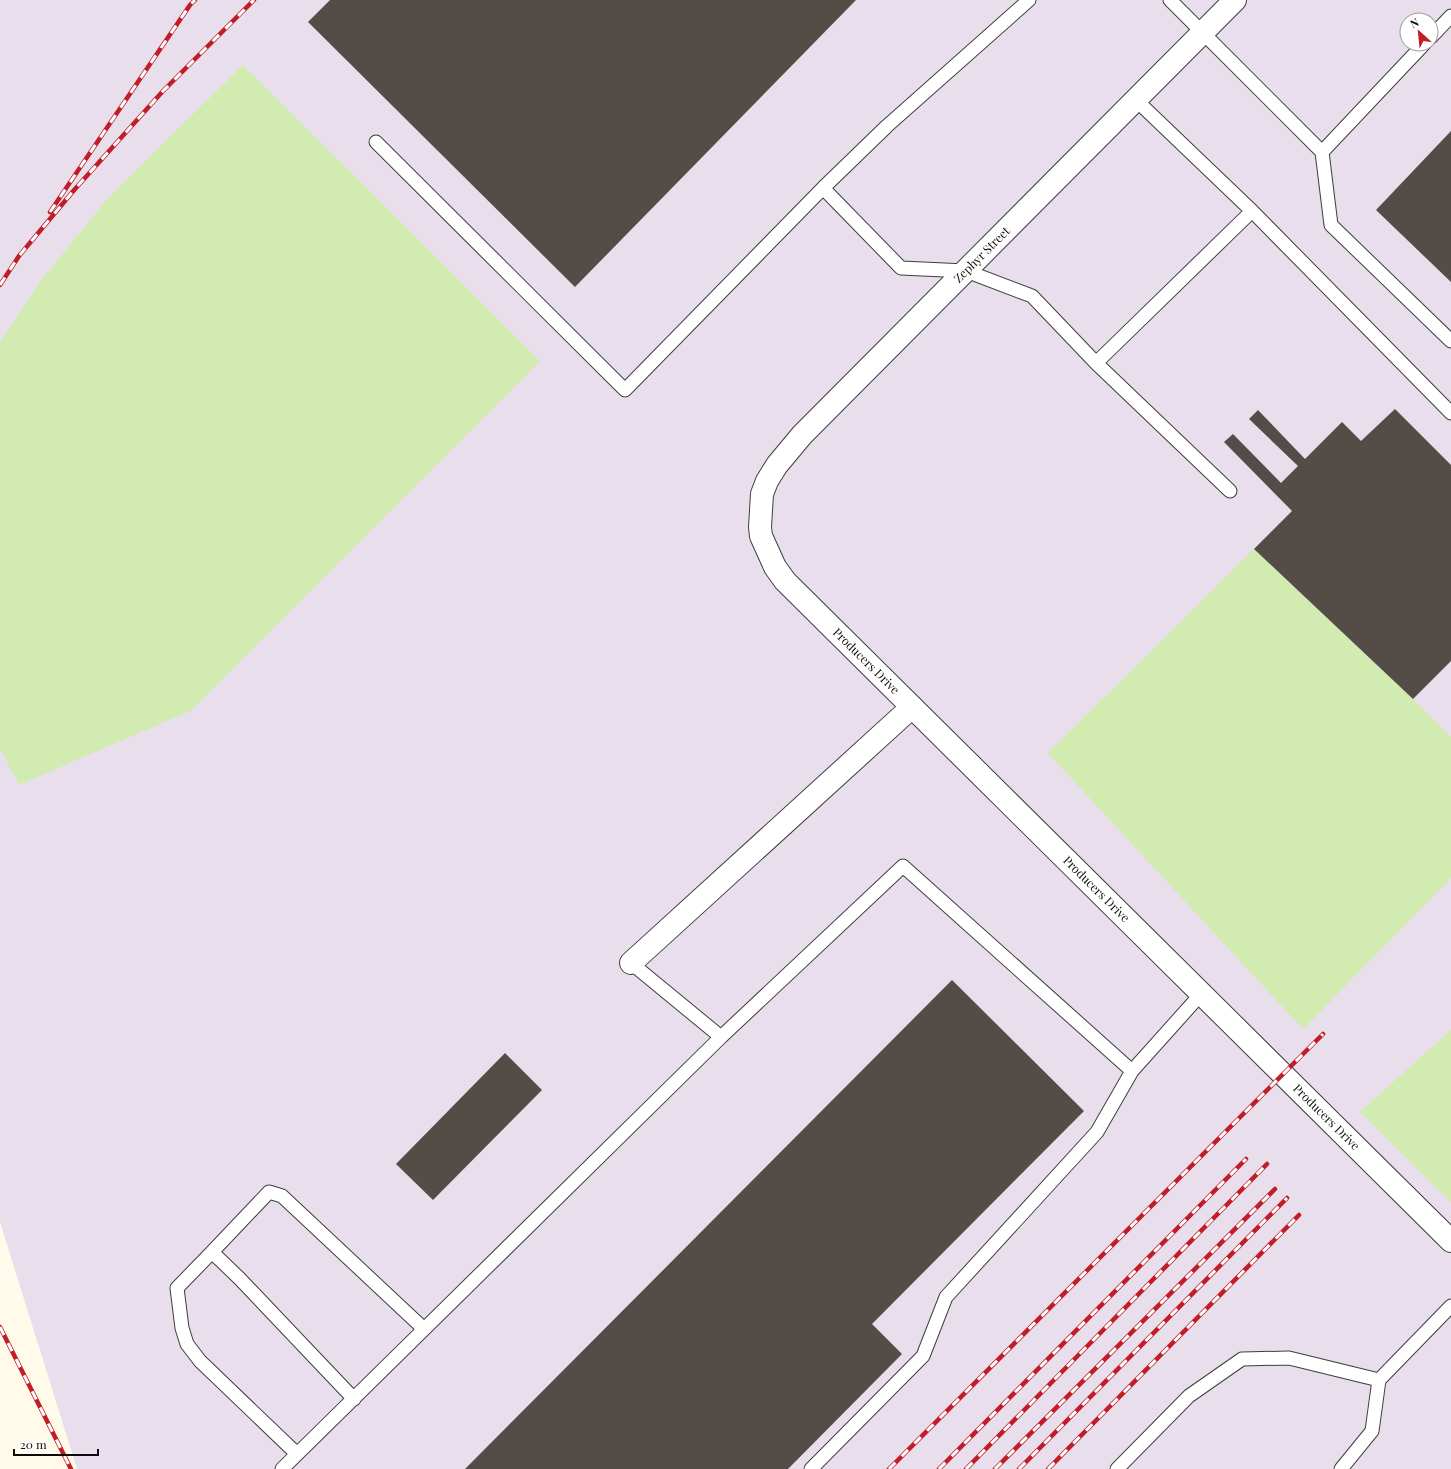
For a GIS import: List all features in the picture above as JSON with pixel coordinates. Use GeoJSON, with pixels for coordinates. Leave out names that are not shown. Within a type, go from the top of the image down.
{"type":"FeatureCollection","features":[{"type":"Feature","properties":{"kind":"street","name":"Zephyr Street"},"geometry":{"type":"LineString","coordinates":[[760,527],[762,494],[767,481],[777,465],[802,435],[1235,0]]}},
{"type":"Feature","properties":{"kind":"street","name":"Producers Drive"},"geometry":{"type":"LineString","coordinates":[[760,527],[761,536],[775,567],[785,581],[1451,1241]]}},
{"type":"Feature","properties":{"kind":"street"},"geometry":{"type":"LineString","coordinates":[[631,963],[912,707]]}},
{"type":"Feature","properties":{"kind":"lane"},"geometry":{"type":"LineString","coordinates":[[376,142],[625,390],[823,188],[887,126],[1029,0]]}},
{"type":"Feature","properties":{"kind":"lane"},"geometry":{"type":"LineString","coordinates":[[1170,0],[1322,152],[1331,225],[1451,341]]}},
{"type":"Feature","properties":{"kind":"lane"},"geometry":{"type":"LineString","coordinates":[[1439,29],[1451,16]]}},
{"type":"Feature","properties":{"kind":"lane"},"geometry":{"type":"LineString","coordinates":[[1322,152],[1416,52]]}},
{"type":"Feature","properties":{"kind":"lane"},"geometry":{"type":"LineString","coordinates":[[1136,100],[1252,211],[1451,413]]}},
{"type":"Feature","properties":{"kind":"lane"},"geometry":{"type":"LineString","coordinates":[[823,188],[901,268],[966,271],[1032,296],[1096,363],[1230,491]]}},
{"type":"Feature","properties":{"kind":"lane"},"geometry":{"type":"LineString","coordinates":[[1096,363],[1252,211]]}},
{"type":"Feature","properties":{"kind":"lane"},"geometry":{"type":"LineString","coordinates":[[282,1469],[721,1037],[903,866],[1132,1072]]}},
{"type":"Feature","properties":{"kind":"lane"},"geometry":{"type":"LineString","coordinates":[[631,963],[721,1037]]}},
{"type":"Feature","properties":{"kind":"lane"},"geometry":{"type":"LineString","coordinates":[[811,1469],[923,1356],[946,1297],[1097,1132],[1132,1072],[1201,994]]}},
{"type":"Feature","properties":{"kind":"lane"},"geometry":{"type":"LineString","coordinates":[[297,1454],[200,1361],[187,1344],[182,1328],[177,1288],[269,1192],[282,1196],[424,1329]]}},
{"type":"Feature","properties":{"kind":"lane"},"geometry":{"type":"LineString","coordinates":[[212,1252],[240,1279],[354,1398]]}},
{"type":"Feature","properties":{"kind":"lane"},"geometry":{"type":"LineString","coordinates":[[1341,1469],[1372,1431],[1379,1380],[1451,1306]]}},
{"type":"Feature","properties":{"kind":"lane"},"geometry":{"type":"LineString","coordinates":[[1117,1469],[1189,1396],[1242,1359],[1289,1358],[1379,1380]]}},
{"type":"Feature","properties":{"kind":"shaded area"},"geometry":{"type":"Polygon","coordinates":[[[0,0],[1451,0],[1451,1469],[77,1469],[0,1222],[0,0]]]}},
{"type":"Feature","properties":{"kind":"green space"},"geometry":{"type":"Polygon","coordinates":[[[243,65],[540,361],[192,710],[19,785],[0,748],[0,343],[39,283],[109,197],[243,65]]]}},
{"type":"Feature","properties":{"kind":"green space"},"geometry":{"type":"Polygon","coordinates":[[[1254,549],[1413,699],[1451,737],[1451,878],[1303,1029],[1048,753],[1254,549]]]}},
{"type":"Feature","properties":{"kind":"green space"},"geometry":{"type":"Polygon","coordinates":[[[1451,1030],[1451,1202],[1360,1112],[1451,1030]]]}},
{"type":"Feature","properties":{"kind":"building"},"geometry":{"type":"Polygon","coordinates":[[[330,0],[856,0],[575,287],[308,22],[330,0]]]}},
{"type":"Feature","properties":{"kind":"building"},"geometry":{"type":"Polygon","coordinates":[[[1451,131],[1451,282],[1376,210],[1451,131]]]}},
{"type":"Feature","properties":{"kind":"building"},"geometry":{"type":"Polygon","coordinates":[[[1395,409],[1451,465],[1451,661],[1413,699],[1254,549],[1292,511],[1224,442],[1233,434],[1281,483],[1298,466],[1249,419],[1258,410],[1305,459],[1342,422],[1361,441],[1395,409]]]}},
{"type":"Feature","properties":{"kind":"building"},"geometry":{"type":"Polygon","coordinates":[[[952,980],[1084,1111],[872,1324],[902,1354],[788,1469],[465,1469],[952,980]]]}},
{"type":"Feature","properties":{"kind":"building"},"geometry":{"type":"Polygon","coordinates":[[[505,1053],[542,1090],[433,1200],[396,1164],[505,1053]]]}},
{"type":"Feature","properties":{"kind":"railway"},"geometry":{"type":"LineString","coordinates":[[50,212],[190,5],[195,0]]}},
{"type":"Feature","properties":{"kind":"railway"},"geometry":{"type":"LineString","coordinates":[[0,285],[19,256],[75,189],[163,91],[254,0]]}},
{"type":"Feature","properties":{"kind":"railway"},"geometry":{"type":"LineString","coordinates":[[889,1469],[1323,1034]]}},
{"type":"Feature","properties":{"kind":"railway"},"geometry":{"type":"LineString","coordinates":[[939,1469],[1246,1159]]}},
{"type":"Feature","properties":{"kind":"railway"},"geometry":{"type":"LineString","coordinates":[[966,1469],[1267,1164]]}},
{"type":"Feature","properties":{"kind":"railway"},"geometry":{"type":"LineString","coordinates":[[995,1469],[1275,1189]]}},
{"type":"Feature","properties":{"kind":"railway"},"geometry":{"type":"LineString","coordinates":[[1019,1469],[1287,1198]]}},
{"type":"Feature","properties":{"kind":"railway"},"geometry":{"type":"LineString","coordinates":[[1048,1469],[1299,1215]]}},
{"type":"Feature","properties":{"kind":"railway"},"geometry":{"type":"LineString","coordinates":[[0,1327],[71,1469]]}}]}
